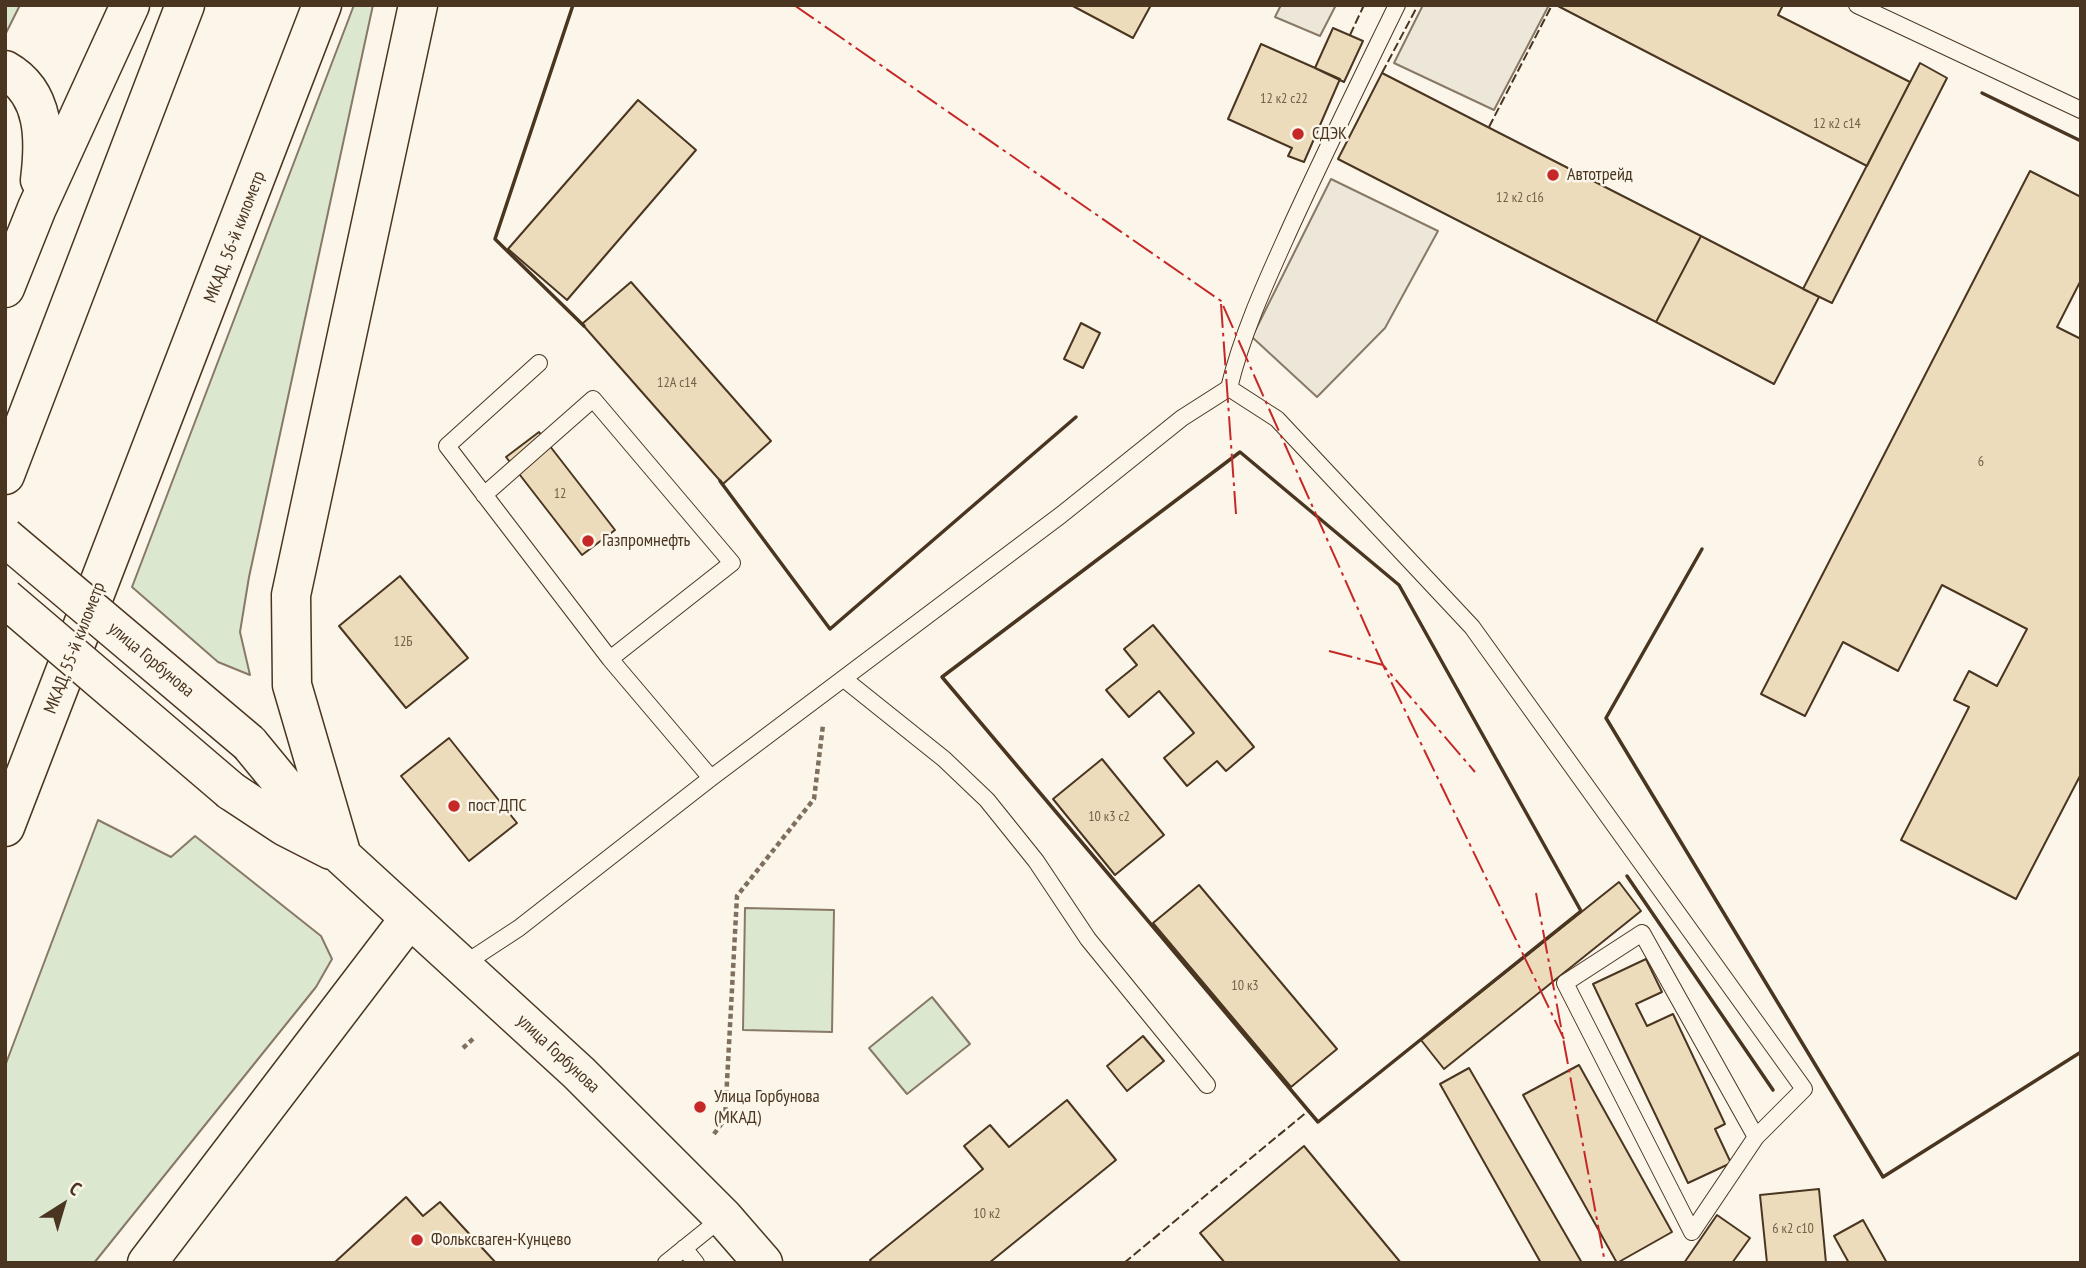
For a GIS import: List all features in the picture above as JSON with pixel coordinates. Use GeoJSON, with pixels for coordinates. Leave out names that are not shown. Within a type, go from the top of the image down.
{"type":"FeatureCollection","features":[{"type":"Feature","properties":{"kind":"main road"},"geometry":{"type":"LineString","coordinates":[[5,288],[37,208],[130,5]]}},
{"type":"Feature","properties":{"kind":"main road"},"geometry":{"type":"LineString","coordinates":[[5,475],[186,5]]}},
{"type":"Feature","properties":{"kind":"main road","name":"МКАД, 56-й километр"},"geometry":{"type":"LineString","coordinates":[[144,468],[323,5]]}},
{"type":"Feature","properties":{"kind":"main road"},"geometry":{"type":"LineString","coordinates":[[342,856],[292,685],[291,595],[418,5]]}},
{"type":"Feature","properties":{"kind":"main road"},"geometry":{"type":"LineString","coordinates":[[5,71],[16,77],[34,100],[43,126],[37,208]]}},
{"type":"Feature","properties":{"kind":"main road","name":"МКАД, 55-й километр"},"geometry":{"type":"LineString","coordinates":[[5,827],[144,468]]}},
{"type":"Feature","properties":{"kind":"main road","name":"улица Горбунова"},"geometry":{"type":"LineString","coordinates":[[5,537],[249,743],[288,787],[342,856],[579,1073],[723,1217],[763,1263]]}},
{"type":"Feature","properties":{"kind":"main road","name":"улица Горбунова"},"geometry":{"type":"LineString","coordinates":[[5,598],[231,791],[284,826],[342,856]]}},
{"type":"Feature","properties":{"kind":"main road"},"geometry":{"type":"LineString","coordinates":[[231,791],[262,797],[277,795],[288,787],[306,762],[307,737]]}},
{"type":"Feature","properties":{"kind":"main road"},"geometry":{"type":"LineString","coordinates":[[147,1263],[409,919]]}},
{"type":"Feature","properties":{"kind":"lane"},"geometry":{"type":"LineString","coordinates":[[461,966],[519,928],[711,778],[1061,515],[1182,418],[1229,388],[1238,350],[1260,296],[1318,167],[1397,5]]}},
{"type":"Feature","properties":{"kind":"lane"},"geometry":{"type":"LineString","coordinates":[[1857,5],[2081,110]]}},
{"type":"Feature","properties":{"kind":"lane"},"geometry":{"type":"LineString","coordinates":[[539,363],[447,446],[610,659],[711,778]]}},
{"type":"Feature","properties":{"kind":"lane"},"geometry":{"type":"LineString","coordinates":[[1229,388],[1278,419],[1472,627],[1804,1089],[1756,1137],[1692,1232],[1565,983],[1642,933],[1756,1137]]}},
{"type":"Feature","properties":{"kind":"lane"},"geometry":{"type":"LineString","coordinates":[[484,495],[593,398],[732,563],[610,659]]}},
{"type":"Feature","properties":{"kind":"lane"},"geometry":{"type":"LineString","coordinates":[[844,679],[944,759],[988,800],[1036,861],[1088,939],[1207,1085]]}},
{"type":"Feature","properties":{"kind":"lane"},"geometry":{"type":"LineString","coordinates":[[666,1263],[723,1217]]}},
{"type":"Feature","properties":{"kind":"lane"},"geometry":{"type":"LineString","coordinates":[[684,1248],[696,1263]]}},
{"type":"Feature","properties":{"kind":"path"},"geometry":{"type":"LineString","coordinates":[[714,1134],[724,1119],[737,896],[814,799],[824,719]]}},
{"type":"Feature","properties":{"kind":"path"},"geometry":{"type":"LineString","coordinates":[[463,1048],[474,1038]]}},
{"type":"Feature","properties":{"kind":"green space"},"geometry":{"type":"Polygon","coordinates":[[[5,5],[20,5],[5,35],[5,5]]]}},
{"type":"Feature","properties":{"kind":"green space"},"geometry":{"type":"Polygon","coordinates":[[[354,5],[373,5],[249,577],[240,632],[250,675],[218,662],[132,587],[354,5]]]}},
{"type":"Feature","properties":{"kind":"green space"},"geometry":{"type":"Polygon","coordinates":[[[98,820],[171,857],[195,836],[321,936],[332,959],[316,987],[94,1263],[5,1263],[5,1066],[98,820]]]}},
{"type":"Feature","properties":{"kind":"green space"},"geometry":{"type":"Polygon","coordinates":[[[745,908],[834,910],[832,1032],[743,1030],[745,908]]]}},
{"type":"Feature","properties":{"kind":"green space"},"geometry":{"type":"Polygon","coordinates":[[[932,997],[970,1044],[907,1094],[869,1048],[932,997]]]}},
{"type":"Feature","properties":{"kind":"shaded area"},"geometry":{"type":"Polygon","coordinates":[[[1281,5],[1336,5],[1320,36],[1275,17],[1281,5]]]}},
{"type":"Feature","properties":{"kind":"shaded area"},"geometry":{"type":"Polygon","coordinates":[[[1423,5],[1549,5],[1494,110],[1394,63],[1423,5]]]}},
{"type":"Feature","properties":{"kind":"shaded area"},"geometry":{"type":"Polygon","coordinates":[[[1331,179],[1438,231],[1385,328],[1317,397],[1252,337],[1331,179]]]}},
{"type":"Feature","properties":{"kind":"building"},"geometry":{"type":"Polygon","coordinates":[[[1071,5],[1151,5],[1133,38],[1071,5]]]}},
{"type":"Feature","properties":{"kind":"building"},"geometry":{"type":"Polygon","coordinates":[[[1556,5],[1783,5],[1778,15],[1910,82],[1867,166],[1556,5]]]}},
{"type":"Feature","properties":{"kind":"building"},"geometry":{"type":"Polygon","coordinates":[[[1333,28],[1363,41],[1344,82],[1315,68],[1333,28]]]}},
{"type":"Feature","properties":{"kind":"building"},"geometry":{"type":"Polygon","coordinates":[[[1261,44],[1340,79],[1304,162],[1288,156],[1292,148],[1228,119],[1261,44]]]}},
{"type":"Feature","properties":{"kind":"building"},"geometry":{"type":"Polygon","coordinates":[[[1920,63],[1947,78],[1832,303],[1803,289],[1920,63]]]}},
{"type":"Feature","properties":{"kind":"building"},"geometry":{"type":"Polygon","coordinates":[[[1382,73],[1701,236],[1656,322],[1338,159],[1382,73]]]}},
{"type":"Feature","properties":{"kind":"building"},"geometry":{"type":"Polygon","coordinates":[[[638,100],[696,150],[567,300],[508,249],[638,100]]]}},
{"type":"Feature","properties":{"kind":"building"},"geometry":{"type":"Polygon","coordinates":[[[2030,171],[2081,197],[2081,280],[2057,327],[2081,339],[2081,774],[2016,899],[1901,840],[1969,707],[1954,700],[1969,671],[1997,686],[2027,629],[1942,585],[1898,671],[1843,642],[1805,716],[1761,694],[2030,171]]]}},
{"type":"Feature","properties":{"kind":"building"},"geometry":{"type":"Polygon","coordinates":[[[1701,236],[1819,297],[1774,384],[1656,322],[1701,236]]]}},
{"type":"Feature","properties":{"kind":"building"},"geometry":{"type":"Polygon","coordinates":[[[631,282],[771,441],[723,484],[582,324],[631,282]]]}},
{"type":"Feature","properties":{"kind":"building"},"geometry":{"type":"Polygon","coordinates":[[[1081,323],[1100,333],[1083,368],[1064,359],[1081,323]]]}},
{"type":"Feature","properties":{"kind":"building"},"geometry":{"type":"Polygon","coordinates":[[[539,432],[615,530],[582,555],[506,457],[539,432]]]}},
{"type":"Feature","properties":{"kind":"building"},"geometry":{"type":"Polygon","coordinates":[[[400,576],[468,658],[406,708],[339,626],[400,576]]]}},
{"type":"Feature","properties":{"kind":"building"},"geometry":{"type":"Polygon","coordinates":[[[1153,625],[1254,747],[1226,771],[1217,761],[1187,786],[1164,758],[1194,733],[1159,691],[1129,717],[1106,690],[1137,665],[1124,649],[1153,625]]]}},
{"type":"Feature","properties":{"kind":"building"},"geometry":{"type":"Polygon","coordinates":[[[449,738],[517,823],[469,861],[401,776],[449,738]]]}},
{"type":"Feature","properties":{"kind":"building"},"geometry":{"type":"Polygon","coordinates":[[[1102,759],[1164,835],[1115,875],[1053,799],[1102,759]]]}},
{"type":"Feature","properties":{"kind":"building"},"geometry":{"type":"Polygon","coordinates":[[[1619,882],[1641,911],[1444,1069],[1421,1040],[1619,882]]]}},
{"type":"Feature","properties":{"kind":"building"},"geometry":{"type":"Polygon","coordinates":[[[1199,885],[1337,1049],[1291,1087],[1153,923],[1199,885]]]}},
{"type":"Feature","properties":{"kind":"building"},"geometry":{"type":"Polygon","coordinates":[[[1646,959],[1662,992],[1636,1004],[1647,1026],[1673,1014],[1725,1124],[1715,1129],[1731,1163],[1688,1183],[1593,984],[1646,959]]]}},
{"type":"Feature","properties":{"kind":"building"},"geometry":{"type":"Polygon","coordinates":[[[1143,1036],[1164,1061],[1127,1091],[1107,1066],[1143,1036]]]}},
{"type":"Feature","properties":{"kind":"building"},"geometry":{"type":"Polygon","coordinates":[[[1579,1065],[1672,1232],[1617,1263],[1523,1095],[1579,1065]]]}},
{"type":"Feature","properties":{"kind":"building"},"geometry":{"type":"Polygon","coordinates":[[[1469,1068],[1582,1263],[1541,1263],[1440,1084],[1469,1068]]]}},
{"type":"Feature","properties":{"kind":"building"},"geometry":{"type":"Polygon","coordinates":[[[1067,1100],[1116,1160],[989,1263],[872,1263],[870,1260],[983,1169],[964,1146],[990,1125],[1009,1147],[1067,1100]]]}},
{"type":"Feature","properties":{"kind":"building"},"geometry":{"type":"Polygon","coordinates":[[[1304,1146],[1401,1263],[1225,1263],[1200,1233],[1304,1146]]]}},
{"type":"Feature","properties":{"kind":"building"},"geometry":{"type":"Polygon","coordinates":[[[1819,1189],[1826,1263],[1767,1263],[1760,1195],[1819,1189]]]}},
{"type":"Feature","properties":{"kind":"building","name":"Фольксваген-Кунцево"},"geometry":{"type":"Polygon","coordinates":[[[406,1197],[423,1216],[440,1202],[496,1263],[334,1263],[406,1197]]]}},
{"type":"Feature","properties":{"kind":"building"},"geometry":{"type":"Polygon","coordinates":[[[1717,1215],[1750,1238],[1732,1263],[1684,1263],[1717,1215]]]}},
{"type":"Feature","properties":{"kind":"building"},"geometry":{"type":"Polygon","coordinates":[[[1863,1220],[1887,1263],[1849,1263],[1834,1236],[1863,1220]]]}},
{"type":"Feature","properties":{"kind":"fence"},"geometry":{"type":"LineString","coordinates":[[1350,35],[1364,5]]}},
{"type":"Feature","properties":{"kind":"fence"},"geometry":{"type":"LineString","coordinates":[[1382,73],[1418,5]]}},
{"type":"Feature","properties":{"kind":"fence"},"geometry":{"type":"LineString","coordinates":[[1489,127],[1552,5]]}},
{"type":"Feature","properties":{"kind":"fence"},"geometry":{"type":"LineString","coordinates":[[1124,1263],[1308,1111]]}},
{"type":"Feature","properties":{"kind":"wall"},"geometry":{"type":"LineString","coordinates":[[573,5],[495,239],[584,326]]}},
{"type":"Feature","properties":{"kind":"wall"},"geometry":{"type":"LineString","coordinates":[[1982,93],[2081,141]]}},
{"type":"Feature","properties":{"kind":"wall"},"geometry":{"type":"LineString","coordinates":[[720,481],[830,629],[1076,417]]}},
{"type":"Feature","properties":{"kind":"wall"},"geometry":{"type":"LineString","coordinates":[[1240,452],[1399,585],[1581,911],[1318,1122],[942,677],[1240,452]]}},
{"type":"Feature","properties":{"kind":"wall"},"geometry":{"type":"LineString","coordinates":[[1702,549],[1606,718],[1883,1177],[2081,1052]]}},
{"type":"Feature","properties":{"kind":"wall"},"geometry":{"type":"LineString","coordinates":[[1627,876],[1773,1090]]}},
{"type":"Feature","properties":{"kind":"power"},"geometry":{"type":"LineString","coordinates":[[794,5],[1221,301],[1383,665],[1475,772]]}},
{"type":"Feature","properties":{"kind":"power"},"geometry":{"type":"LineString","coordinates":[[1221,304],[1236,514]]}},
{"type":"Feature","properties":{"kind":"power"},"geometry":{"type":"LineString","coordinates":[[1329,651],[1383,665],[1564,1039]]}},
{"type":"Feature","properties":{"kind":"power"},"geometry":{"type":"LineString","coordinates":[[1536,893],[1605,1263]]}},
{"type":"Feature","properties":{"kind":"place","name":"СДЭК"},"geometry":{"type":"Point","coordinates":[1298,134]}},
{"type":"Feature","properties":{"kind":"place","name":"Автотрейд"},"geometry":{"type":"Point","coordinates":[1553,175]}},
{"type":"Feature","properties":{"kind":"place","name":"Газпромнефть"},"geometry":{"type":"Point","coordinates":[588,541]}},
{"type":"Feature","properties":{"kind":"place","name":"пост ДПС"},"geometry":{"type":"Point","coordinates":[454,806]}},
{"type":"Feature","properties":{"kind":"place","name":"Улица Горбунова (МКАД)"},"geometry":{"type":"Point","coordinates":[700,1107]}},
{"type":"Feature","properties":{"kind":"place","name":"Фольксваген-Кунцево"},"geometry":{"type":"Point","coordinates":[417,1240]}}]}
